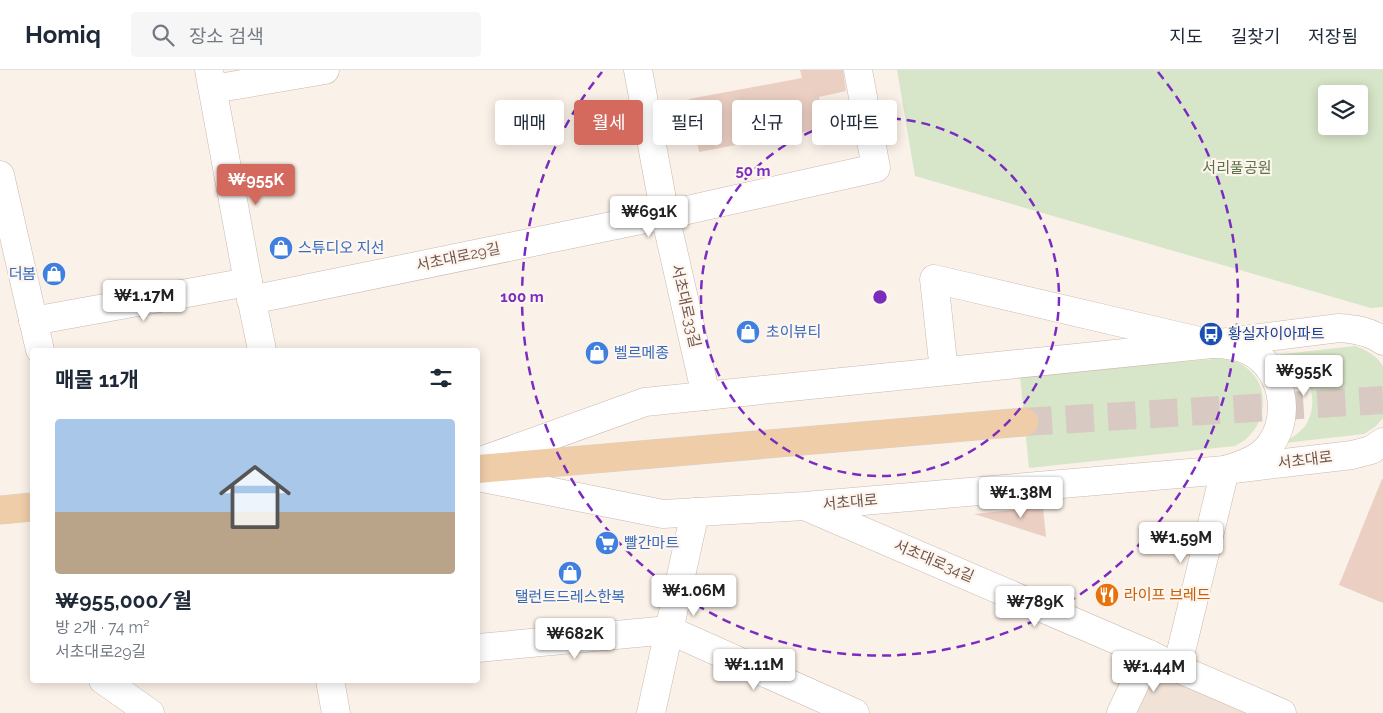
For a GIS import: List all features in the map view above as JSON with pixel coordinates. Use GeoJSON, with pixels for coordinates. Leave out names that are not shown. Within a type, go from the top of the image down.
{"type":"FeatureCollection","features":[{"type":"Feature","properties":{"kind":"main road"},"geometry":{"type":"LineString","coordinates":[[480,469],[1024,422]]}},
{"type":"Feature","properties":{"kind":"main road"},"geometry":{"type":"LineString","coordinates":[[0,510],[30,507]]}},
{"type":"Feature","properties":{"kind":"street"},"geometry":{"type":"LineString","coordinates":[[262,348],[249,291],[211,80],[325,70]]}},
{"type":"Feature","properties":{"kind":"street","name":"서초대로33길"},"geometry":{"type":"LineString","coordinates":[[638,70],[665,215],[706,396]]}},
{"type":"Feature","properties":{"kind":"street"},"geometry":{"type":"LineString","coordinates":[[665,215],[876,168],[858,70]]}},
{"type":"Feature","properties":{"kind":"street"},"geometry":{"type":"LineString","coordinates":[[0,175],[40,348]]}},
{"type":"Feature","properties":{"kind":"street","name":"서초대로29길"},"geometry":{"type":"LineString","coordinates":[[33,321],[249,291],[665,215]]}},
{"type":"Feature","properties":{"kind":"street","name":"서초대로"},"geometry":{"type":"LineString","coordinates":[[944,371],[934,278],[1212,344],[1232,344],[1251,351],[1266,364],[1277,380],[1282,400],[1281,420],[1274,438],[1262,454],[1244,464],[1225,470]]}},
{"type":"Feature","properties":{"kind":"street","name":"서초대로"},"geometry":{"type":"LineString","coordinates":[[480,461],[645,402],[1212,344],[1338,328],[1371,331],[1383,341]]}},
{"type":"Feature","properties":{"kind":"street","name":"서초대로"},"geometry":{"type":"LineString","coordinates":[[480,477],[663,514],[805,506],[1225,470],[1352,455],[1371,450],[1383,442]]}},
{"type":"Feature","properties":{"kind":"street"},"geometry":{"type":"LineString","coordinates":[[1178,668],[1225,470]]}},
{"type":"Feature","properties":{"kind":"street","name":"서초대로34길"},"geometry":{"type":"LineString","coordinates":[[805,506],[1150,654],[1282,713]]}},
{"type":"Feature","properties":{"kind":"street"},"geometry":{"type":"LineString","coordinates":[[651,713],[695,512]]}},
{"type":"Feature","properties":{"kind":"street"},"geometry":{"type":"LineString","coordinates":[[480,648],[670,630],[855,713]]}},
{"type":"Feature","properties":{"kind":"street"},"geometry":{"type":"LineString","coordinates":[[1121,713],[1150,654]]}},
{"type":"Feature","properties":{"kind":"street"},"geometry":{"type":"LineString","coordinates":[[107,683],[150,713]]}},
{"type":"Feature","properties":{"kind":"street"},"geometry":{"type":"LineString","coordinates":[[331,683],[336,713]]}},
{"type":"Feature","properties":{"kind":"shaded area"},"geometry":{"type":"Polygon","coordinates":[[[1162,676],[1246,713],[1128,713],[1141,685],[1162,676]]]}},
{"type":"Feature","properties":{"kind":"green space","name":"서리풀공원"},"geometry":{"type":"Polygon","coordinates":[[[897,70],[1383,70],[1383,307],[1371,308],[915,176],[897,70]]]}},
{"type":"Feature","properties":{"kind":"green space"},"geometry":{"type":"Polygon","coordinates":[[[1355,346],[1370,353],[1383,366],[1383,418],[1376,426],[1364,434],[1284,443],[1305,426],[1310,418],[1312,409],[1311,390],[1308,382],[1297,367],[1285,358],[1275,355],[1355,346]]]}},
{"type":"Feature","properties":{"kind":"green space"},"geometry":{"type":"Polygon","coordinates":[[[1227,358],[1242,365],[1256,378],[1260,386],[1263,404],[1262,414],[1254,430],[1247,438],[1235,446],[1029,468],[1020,375],[1227,358]]]}},
{"type":"Feature","properties":{"kind":"building"},"geometry":{"type":"Polygon","coordinates":[[[800,70],[843,70],[846,91],[819,97],[820,100],[812,100],[812,130],[802,132],[802,100],[732,100],[732,145],[736,145],[699,152],[698,145],[722,145],[722,100],[689,99],[802,78],[800,70]]]}},
{"type":"Feature","properties":{"kind":"building"},"geometry":{"type":"Polygon","coordinates":[[[1383,479],[1383,603],[1339,585],[1383,479]]]}},
{"type":"Feature","properties":{"kind":"building"},"geometry":{"type":"Polygon","coordinates":[[[1043,507],[1046,537],[974,514],[1043,507]]]}},
{"type":"Feature","properties":{"kind":"tunnel"},"geometry":{"type":"LineString","coordinates":[[1024,422],[1383,400]]}},
{"type":"Feature","properties":{"kind":"place","name":"스튜디오 지선"},"geometry":{"type":"Point","coordinates":[281,248]}},
{"type":"Feature","properties":{"kind":"place","name":"더봄"},"geometry":{"type":"Point","coordinates":[54,274]}},
{"type":"Feature","properties":{"kind":"place","name":"초이뷰티"},"geometry":{"type":"Point","coordinates":[748,332]}},
{"type":"Feature","properties":{"kind":"place","name":"황실자이아파트"},"geometry":{"type":"Point","coordinates":[1211,334]}},
{"type":"Feature","properties":{"kind":"place","name":"벨르메종"},"geometry":{"type":"Point","coordinates":[597,353]}},
{"type":"Feature","properties":{"kind":"place","name":"빨간마트"},"geometry":{"type":"Point","coordinates":[607,543]}},
{"type":"Feature","properties":{"kind":"place","name":"탤런트드레스한복"},"geometry":{"type":"Point","coordinates":[570,573]}},
{"type":"Feature","properties":{"kind":"place","name":"라이프 브레드"},"geometry":{"type":"Point","coordinates":[1107,595]}}]}
